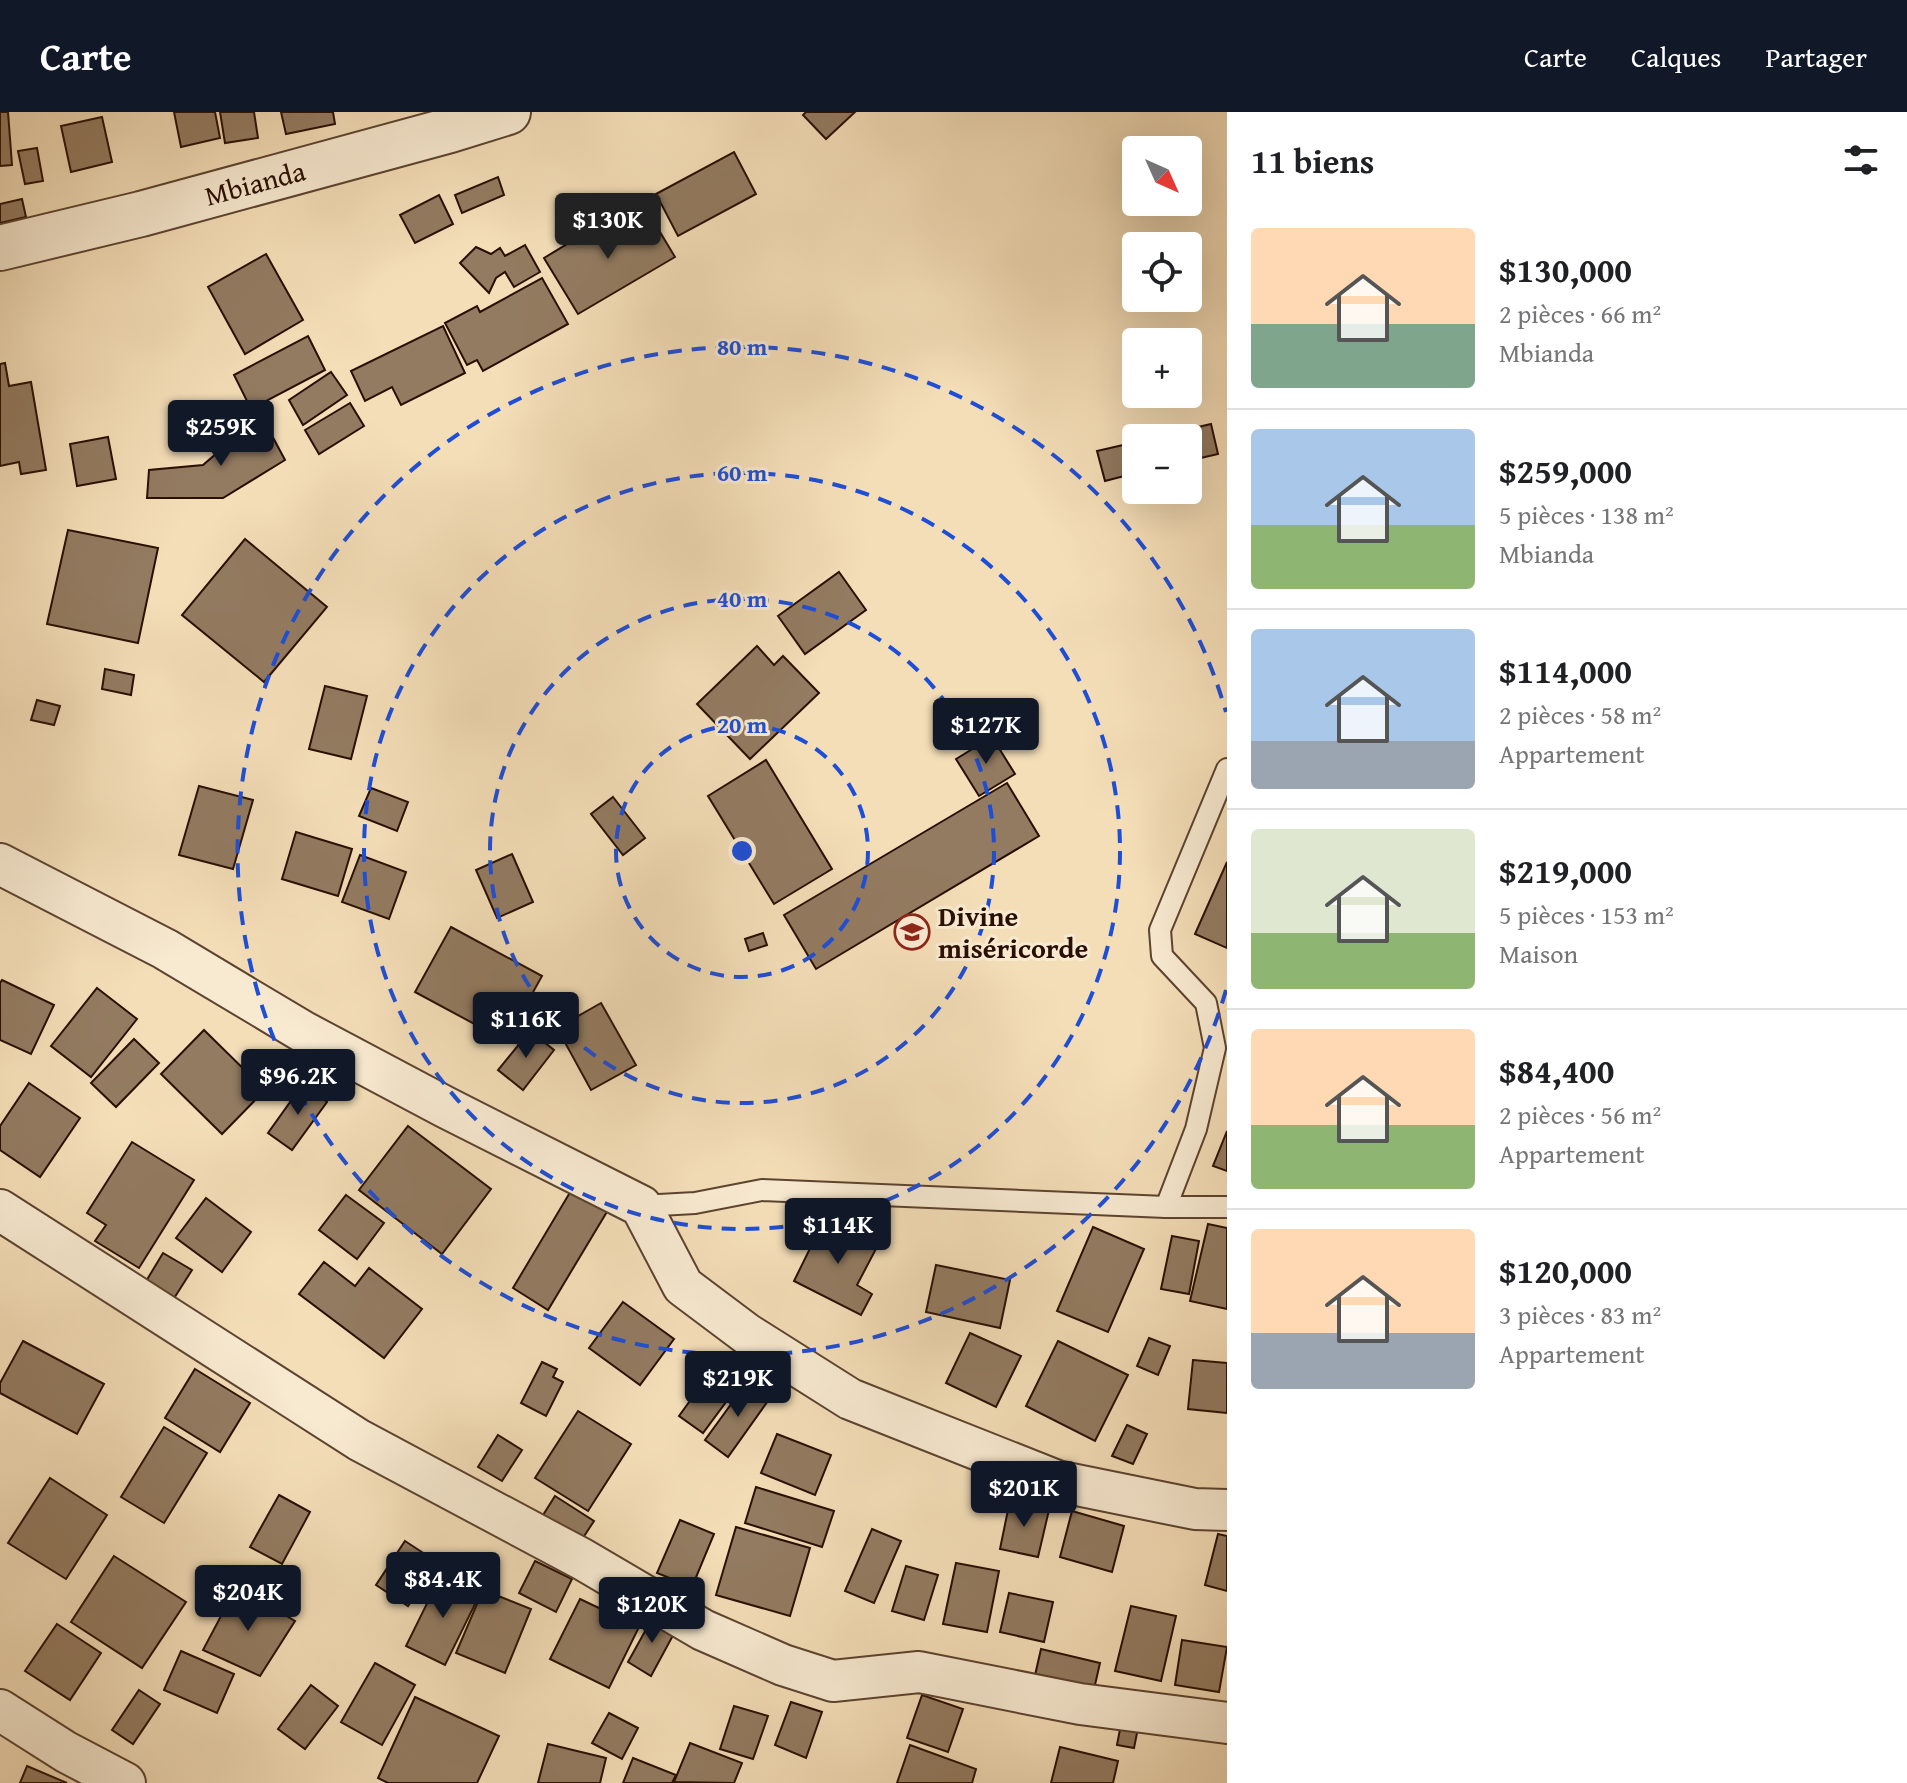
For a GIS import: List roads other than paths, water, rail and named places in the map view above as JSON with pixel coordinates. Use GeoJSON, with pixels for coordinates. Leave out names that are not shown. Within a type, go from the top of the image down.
{"type":"FeatureCollection","features":[{"type":"Feature","properties":{"kind":"street","name":"Mbianda"},"geometry":{"type":"LineString","coordinates":[[0,248],[141,214],[508,112]]}},
{"type":"Feature","properties":{"kind":"street"},"geometry":{"type":"LineString","coordinates":[[0,864],[165,949],[302,1031],[419,1094],[641,1206],[683,1286],[747,1334],[850,1399],[1057,1481],[1195,1509],[1227,1510]]}},
{"type":"Feature","properties":{"kind":"street"},"geometry":{"type":"LineString","coordinates":[[0,1210],[359,1440],[582,1559],[703,1630],[783,1665],[833,1681],[919,1672],[1080,1704],[1227,1723]]}},
{"type":"Feature","properties":{"kind":"street"},"geometry":{"type":"LineString","coordinates":[[0,1710],[66,1752],[125,1783]]}},
{"type":"Feature","properties":{"kind":"lane"},"geometry":{"type":"LineString","coordinates":[[1166,1207],[1196,1129],[1215,1048],[1206,1003],[1162,956],[1160,930],[1227,769]]}},
{"type":"Feature","properties":{"kind":"lane"},"geometry":{"type":"LineString","coordinates":[[641,1206],[695,1203],[762,1190],[1227,1207]]}},
{"type":"Feature","properties":{"kind":"place","name":"Divine miséricorde"},"geometry":{"type":"Point","coordinates":[912,932]}}]}
